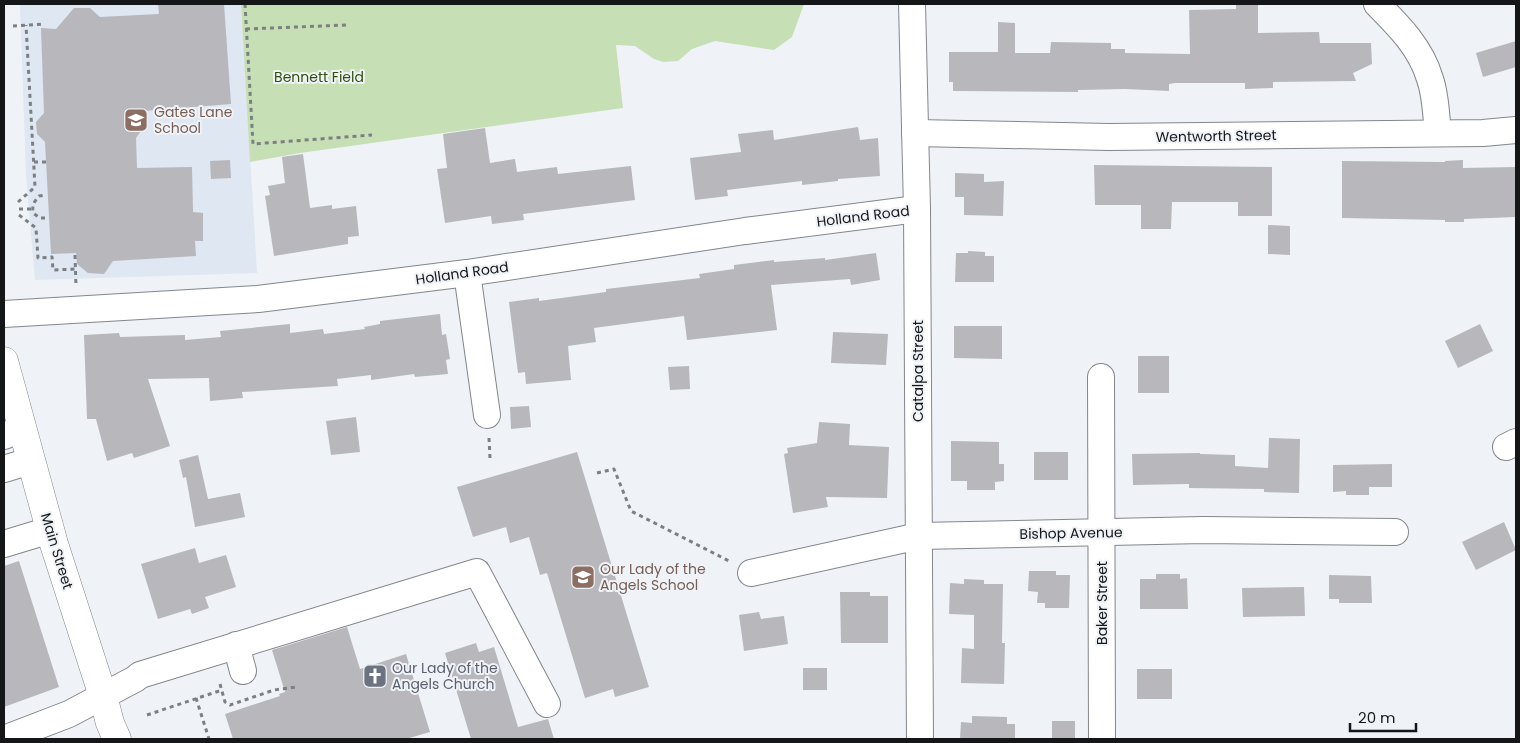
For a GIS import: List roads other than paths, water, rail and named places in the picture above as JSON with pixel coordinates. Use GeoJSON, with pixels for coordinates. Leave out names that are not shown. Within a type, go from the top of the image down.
{"type":"FeatureCollection","features":[{"type":"Feature","properties":{"kind":"highway","name":"Main Street"},"geometry":{"type":"LineString","coordinates":[[4,361],[13,433],[30,461],[110,723],[117,739]]}},
{"type":"Feature","properties":{"kind":"street","name":"Catalpa Street"},"geometry":{"type":"LineString","coordinates":[[912,4],[917,209],[920,739]]}},
{"type":"Feature","properties":{"kind":"street"},"geometry":{"type":"LineString","coordinates":[[1377,4],[1406,34],[1421,57],[1430,80],[1438,133]]}},
{"type":"Feature","properties":{"kind":"street","name":"Wentworth Street"},"geometry":{"type":"LineString","coordinates":[[915,133],[1109,137],[1483,133],[1516,130]]}},
{"type":"Feature","properties":{"kind":"street","name":"Holland Road"},"geometry":{"type":"LineString","coordinates":[[4,314],[258,299],[468,273],[745,231],[917,209]]}},
{"type":"Feature","properties":{"kind":"street"},"geometry":{"type":"LineString","coordinates":[[468,273],[487,415]]}},
{"type":"Feature","properties":{"kind":"street","name":"Baker Street"},"geometry":{"type":"LineString","coordinates":[[1101,377],[1102,739]]}},
{"type":"Feature","properties":{"kind":"street"},"geometry":{"type":"LineString","coordinates":[[4,468],[30,461]]}},
{"type":"Feature","properties":{"kind":"street"},"geometry":{"type":"LineString","coordinates":[[5,543],[50,530]]}},
{"type":"Feature","properties":{"kind":"street","name":"Bishop Avenue"},"geometry":{"type":"LineString","coordinates":[[751,573],[919,536],[1203,530],[1395,532]]}},
{"type":"Feature","properties":{"kind":"street"},"geometry":{"type":"LineString","coordinates":[[4,739],[70,714],[140,675],[477,572],[547,704]]}},
{"type":"Feature","properties":{"kind":"street"},"geometry":{"type":"LineString","coordinates":[[236,646],[243,672]]}},
{"type":"Feature","properties":{"kind":"place","name":"Gates Lane School"},"geometry":{"type":"Point","coordinates":[136,120]}},
{"type":"Feature","properties":{"kind":"place","name":"Our Lady of the Angels School"},"geometry":{"type":"Point","coordinates":[583,577]}},
{"type":"Feature","properties":{"kind":"place","name":"Our Lady of the Angels Church"},"geometry":{"type":"Point","coordinates":[375,676]}},
{"type":"Feature","properties":{"kind":"park label","name":"Bennett Field"},"geometry":{"type":"Point","coordinates":[319,77]}}]}
